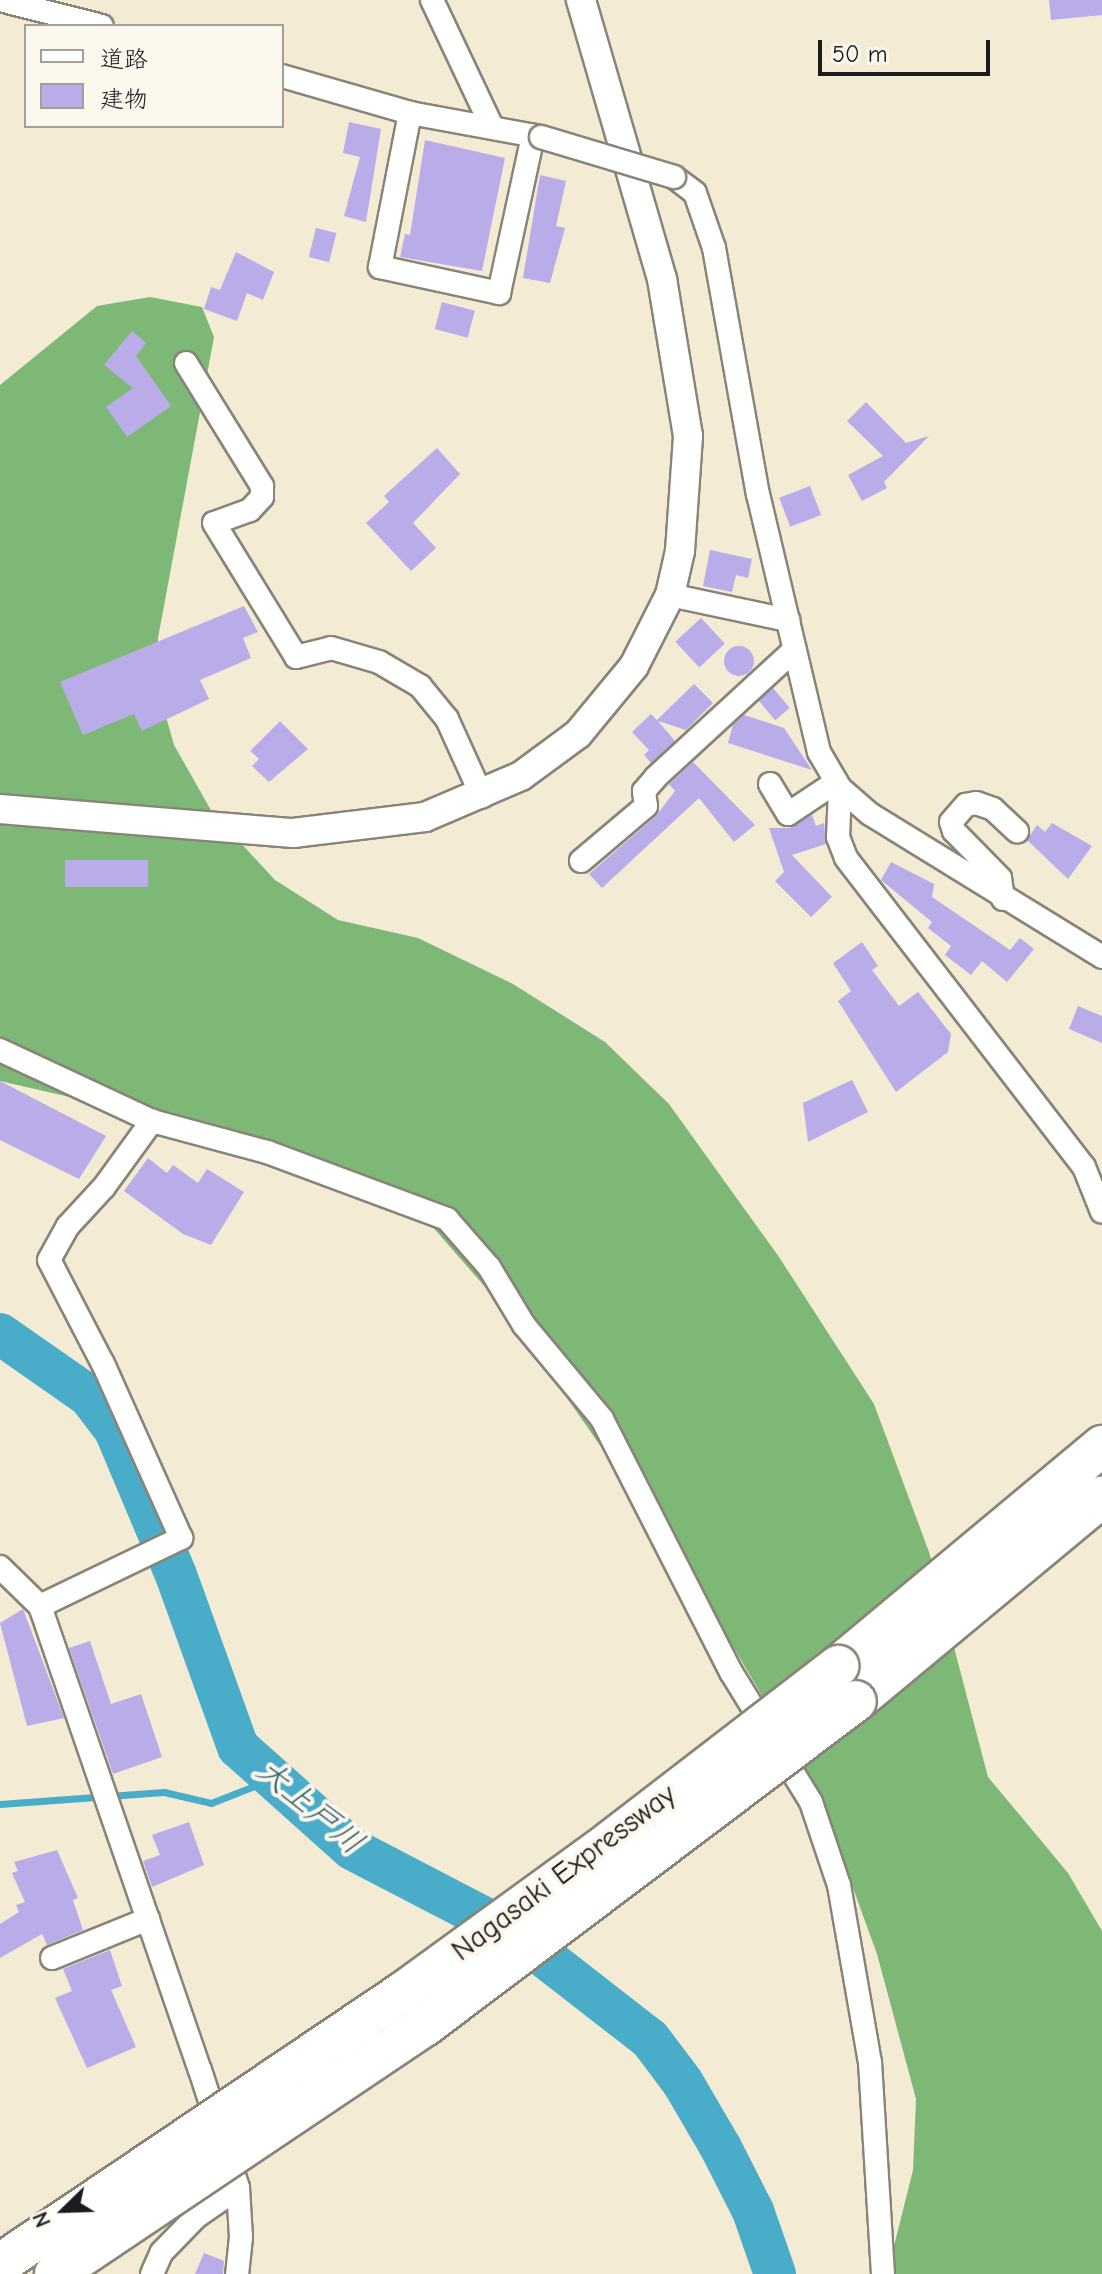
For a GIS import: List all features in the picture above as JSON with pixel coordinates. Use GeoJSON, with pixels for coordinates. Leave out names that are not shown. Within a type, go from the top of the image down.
{"type":"FeatureCollection","features":[{"type":"Feature","properties":{"kind":"highway","name":"Nagasaki Expressway"},"geometry":{"type":"LineString","coordinates":[[0,2264],[402,1993],[611,1841],[838,1666],[1102,1446]]}},
{"type":"Feature","properties":{"kind":"highway","name":"Nagasaki Expressway"},"geometry":{"type":"LineString","coordinates":[[55,2274],[426,2025],[856,1701],[1102,1497]]}},
{"type":"Feature","properties":{"kind":"street"},"geometry":{"type":"LineString","coordinates":[[0,0],[94,24]]}},
{"type":"Feature","properties":{"kind":"street"},"geometry":{"type":"LineString","coordinates":[[432,0],[491,125]]}},
{"type":"Feature","properties":{"kind":"street"},"geometry":{"type":"LineString","coordinates":[[0,809],[244,831],[329,832],[425,817],[482,796],[521,776],[578,734],[634,666],[670,595],[687,506],[688,436],[678,358],[662,279],[581,0]]}},
{"type":"Feature","properties":{"kind":"street"},"geometry":{"type":"LineString","coordinates":[[284,77],[410,113],[491,125],[537,137],[674,177],[695,193],[706,219],[758,494],[819,752],[838,785],[870,814],[1003,899],[1102,957]]}},
{"type":"Feature","properties":{"kind":"street"},"geometry":{"type":"LineString","coordinates":[[410,113],[380,267],[499,293],[537,137]]}},
{"type":"Feature","properties":{"kind":"street"},"geometry":{"type":"LineString","coordinates":[[186,363],[262,486],[262,497],[250,510],[214,523],[296,657],[331,648],[379,662],[420,686],[447,719],[482,796]]}},
{"type":"Feature","properties":{"kind":"street"},"geometry":{"type":"LineString","coordinates":[[670,595],[788,620]]}},
{"type":"Feature","properties":{"kind":"street"},"geometry":{"type":"LineString","coordinates":[[581,861],[646,806],[644,791],[656,777],[794,650]]}},
{"type":"Feature","properties":{"kind":"street"},"geometry":{"type":"LineString","coordinates":[[770,784],[788,814],[838,785]]}},
{"type":"Feature","properties":{"kind":"street"},"geometry":{"type":"LineString","coordinates":[[838,785],[838,837],[846,858],[1084,1167],[1102,1212]]}},
{"type":"Feature","properties":{"kind":"street"},"geometry":{"type":"LineString","coordinates":[[1003,899],[1000,878],[954,831],[951,822],[966,805],[976,803],[993,809],[1017,831]]}},
{"type":"Feature","properties":{"kind":"street"},"geometry":{"type":"LineString","coordinates":[[0,1050],[152,1121],[267,1152],[447,1219],[489,1267],[524,1325],[602,1419],[731,1672],[811,1802],[839,1885],[870,2062],[883,2274]]}},
{"type":"Feature","properties":{"kind":"street"},"geometry":{"type":"LineString","coordinates":[[40,1606],[181,1538],[103,1364],[49,1260],[68,1226],[104,1187],[152,1121]]}},
{"type":"Feature","properties":{"kind":"street"},"geometry":{"type":"LineString","coordinates":[[0,1567],[40,1606],[148,1919],[238,2188],[241,2237],[237,2274]]}},
{"type":"Feature","properties":{"kind":"street"},"geometry":{"type":"LineString","coordinates":[[52,1958],[148,1919]]}},
{"type":"Feature","properties":{"kind":"street"},"geometry":{"type":"LineString","coordinates":[[152,2274],[170,2243],[238,2188]]}},
{"type":"Feature","properties":{"kind":"green space"},"geometry":{"type":"Polygon","coordinates":[[[150,297],[202,307],[214,337],[158,638],[158,689],[174,745],[212,812],[275,880],[338,920],[418,938],[513,984],[605,1042],[669,1104],[779,1257],[874,1404],[929,1552],[988,1777],[1068,1873],[1102,1931],[1102,2274],[887,2274],[913,2170],[916,2099],[877,1954],[817,1789],[692,1577],[507,1312],[430,1224],[364,1179],[288,1147],[0,1081],[0,385],[97,306],[150,297]]]}},
{"type":"Feature","properties":{"kind":"building"},"geometry":{"type":"Polygon","coordinates":[[[1049,0],[1102,0],[1102,15],[1051,20],[1049,0]]]}},
{"type":"Feature","properties":{"kind":"building"},"geometry":{"type":"Polygon","coordinates":[[[349,122],[381,129],[366,222],[344,216],[360,157],[343,153],[349,122]]]}},
{"type":"Feature","properties":{"kind":"building"},"geometry":{"type":"Polygon","coordinates":[[[425,140],[505,158],[482,271],[400,257],[405,234],[410,235],[425,140]]]}},
{"type":"Feature","properties":{"kind":"building"},"geometry":{"type":"Polygon","coordinates":[[[540,175],[566,181],[556,226],[565,228],[550,283],[523,278],[540,175]]]}},
{"type":"Feature","properties":{"kind":"building"},"geometry":{"type":"Polygon","coordinates":[[[316,228],[336,233],[329,262],[309,257],[316,228]]]}},
{"type":"Feature","properties":{"kind":"building"},"geometry":{"type":"Polygon","coordinates":[[[236,252],[274,272],[263,300],[247,293],[237,321],[204,309],[211,287],[220,290],[236,252]]]}},
{"type":"Feature","properties":{"kind":"building"},"geometry":{"type":"Polygon","coordinates":[[[442,302],[475,311],[468,338],[435,329],[442,302]]]}},
{"type":"Feature","properties":{"kind":"building"},"geometry":{"type":"Polygon","coordinates":[[[132,331],[146,343],[136,356],[171,406],[127,437],[106,407],[133,388],[104,365],[132,331]]]}},
{"type":"Feature","properties":{"kind":"building"},"geometry":{"type":"Polygon","coordinates":[[[866,402],[906,443],[929,436],[884,482],[887,488],[862,501],[848,475],[883,456],[847,421],[866,402]]]}},
{"type":"Feature","properties":{"kind":"building"},"geometry":{"type":"Polygon","coordinates":[[[437,448],[460,474],[413,523],[436,548],[411,571],[366,523],[389,502],[384,496],[437,448]]]}},
{"type":"Feature","properties":{"kind":"building"},"geometry":{"type":"Polygon","coordinates":[[[810,486],[821,515],[790,527],[779,498],[810,486]]]}},
{"type":"Feature","properties":{"kind":"building"},"geometry":{"type":"Polygon","coordinates":[[[710,550],[752,559],[748,578],[736,575],[732,592],[703,586],[710,550]]]}},
{"type":"Feature","properties":{"kind":"building"},"geometry":{"type":"Polygon","coordinates":[[[244,606],[258,632],[243,638],[251,658],[200,680],[209,699],[142,731],[134,714],[83,735],[60,682],[244,606]]]}},
{"type":"Feature","properties":{"kind":"building"},"geometry":{"type":"Polygon","coordinates":[[[701,618],[725,644],[699,667],[675,642],[701,618]]]}},
{"type":"Feature","properties":{"kind":"building"},"geometry":{"type":"Polygon","coordinates":[[[739,646],[745,647],[753,655],[753,667],[745,675],[739,676],[733,675],[725,667],[724,661],[725,655],[733,647],[739,646]]]}},
{"type":"Feature","properties":{"kind":"building"},"geometry":{"type":"Polygon","coordinates":[[[694,684],[713,703],[686,730],[658,721],[675,741],[651,763],[644,755],[649,750],[632,732],[651,714],[657,720],[694,684]]]}},
{"type":"Feature","properties":{"kind":"building"},"geometry":{"type":"Polygon","coordinates":[[[773,688],[790,708],[775,720],[758,700],[773,688]]]}},
{"type":"Feature","properties":{"kind":"building"},"geometry":{"type":"Polygon","coordinates":[[[744,715],[784,728],[812,770],[728,743],[733,725],[744,715]]]}},
{"type":"Feature","properties":{"kind":"building"},"geometry":{"type":"Polygon","coordinates":[[[280,721],[308,749],[269,782],[252,766],[259,759],[250,751],[280,721]]]}},
{"type":"Feature","properties":{"kind":"building"},"geometry":{"type":"Polygon","coordinates":[[[693,762],[755,825],[734,842],[699,798],[602,888],[589,874],[656,816],[675,791],[669,784],[693,762]]]}},
{"type":"Feature","properties":{"kind":"building"},"geometry":{"type":"Polygon","coordinates":[[[812,815],[816,826],[824,823],[826,844],[792,855],[832,897],[811,917],[775,881],[784,872],[769,828],[789,828],[812,815]]]}},
{"type":"Feature","properties":{"kind":"building"},"geometry":{"type":"Polygon","coordinates":[[[1052,823],[1092,846],[1068,879],[1027,840],[1037,825],[1045,832],[1052,823]]]}},
{"type":"Feature","properties":{"kind":"building"},"geometry":{"type":"Polygon","coordinates":[[[65,860],[148,860],[148,887],[65,887],[65,860]]]}},
{"type":"Feature","properties":{"kind":"building"},"geometry":{"type":"Polygon","coordinates":[[[891,862],[934,884],[932,897],[1010,950],[1020,938],[1034,949],[1007,982],[982,961],[971,975],[945,955],[951,946],[928,928],[932,922],[881,880],[891,862]]]}},
{"type":"Feature","properties":{"kind":"building"},"geometry":{"type":"Polygon","coordinates":[[[862,942],[878,966],[872,970],[899,1006],[918,992],[951,1034],[948,1052],[896,1092],[838,1001],[851,991],[833,963],[862,942]]]}},
{"type":"Feature","properties":{"kind":"building"},"geometry":{"type":"Polygon","coordinates":[[[1078,1006],[1102,1016],[1102,1043],[1069,1029],[1078,1006]]]}},
{"type":"Feature","properties":{"kind":"building"},"geometry":{"type":"Polygon","coordinates":[[[852,1080],[868,1112],[808,1142],[803,1103],[852,1080]]]}},
{"type":"Feature","properties":{"kind":"building"},"geometry":{"type":"Polygon","coordinates":[[[0,1081],[106,1136],[79,1179],[0,1140],[0,1081]]]}},
{"type":"Feature","properties":{"kind":"building"},"geometry":{"type":"Polygon","coordinates":[[[148,1158],[167,1173],[173,1165],[198,1183],[207,1169],[244,1192],[211,1245],[183,1234],[124,1191],[148,1158]]]}},
{"type":"Feature","properties":{"kind":"building"},"geometry":{"type":"Polygon","coordinates":[[[23,1609],[64,1718],[27,1726],[0,1623],[23,1609]]]}},
{"type":"Feature","properties":{"kind":"building"},"geometry":{"type":"Polygon","coordinates":[[[90,1641],[111,1704],[141,1694],[162,1757],[113,1774],[69,1648],[90,1641]]]}},
{"type":"Feature","properties":{"kind":"building"},"geometry":{"type":"Polygon","coordinates":[[[189,1822],[204,1865],[152,1887],[143,1861],[160,1855],[152,1835],[189,1822]]]}},
{"type":"Feature","properties":{"kind":"building"},"geometry":{"type":"Polygon","coordinates":[[[57,1850],[78,1898],[73,1900],[83,1930],[47,1945],[42,1934],[0,1958],[0,1924],[19,1912],[16,1905],[25,1902],[12,1873],[18,1871],[14,1862],[57,1850]]]}},
{"type":"Feature","properties":{"kind":"building"},"geometry":{"type":"Polygon","coordinates":[[[110,1950],[122,1986],[111,1990],[136,2047],[87,2068],[55,1998],[72,1991],[63,1969],[110,1950]]]}},
{"type":"Feature","properties":{"kind":"building"},"geometry":{"type":"Polygon","coordinates":[[[204,2253],[224,2261],[223,2274],[195,2274],[204,2253]]]}},
{"type":"Feature","properties":{"kind":"waterway","name":"大上戸川"},"geometry":{"type":"LineString","coordinates":[[0,1334],[89,1396],[115,1430],[176,1575],[238,1747],[352,1849],[515,1934],[650,2039],[683,2083],[721,2148],[753,2211],[775,2274]]}},
{"type":"Feature","properties":{"kind":"waterway"},"geometry":{"type":"LineString","coordinates":[[0,1804],[164,1792],[211,1803],[272,1779]]}}]}
